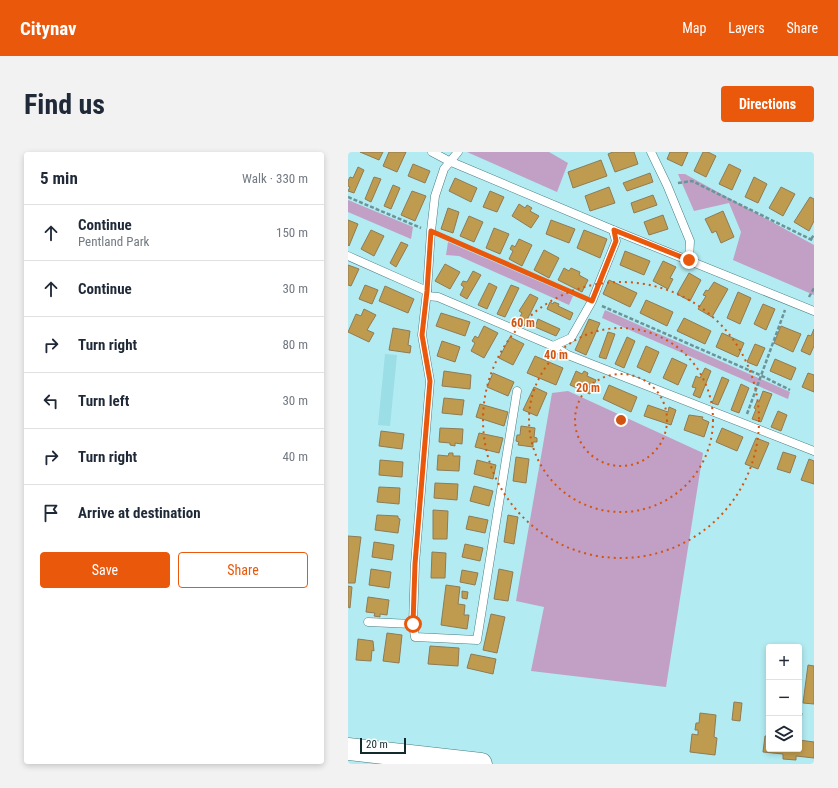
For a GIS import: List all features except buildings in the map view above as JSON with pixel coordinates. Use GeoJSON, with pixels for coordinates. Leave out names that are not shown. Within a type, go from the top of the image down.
{"type":"FeatureCollection","features":[{"type":"Feature","properties":{"kind":"main road"},"geometry":{"type":"LineString","coordinates":[[348,749],[481,764]]}},
{"type":"Feature","properties":{"kind":"lane"},"geometry":{"type":"LineString","coordinates":[[432,152],[449,161],[614,230],[814,311]]}},
{"type":"Feature","properties":{"kind":"lane"},"geometry":{"type":"LineString","coordinates":[[458,152],[449,161],[444,169],[435,196],[431,231],[427,294],[422,335],[430,381],[415,564],[413,624],[416,637],[477,640],[517,391]]}},
{"type":"Feature","properties":{"kind":"lane"},"geometry":{"type":"LineString","coordinates":[[651,152],[668,185],[690,241],[689,260]]}},
{"type":"Feature","properties":{"kind":"lane"},"geometry":{"type":"LineString","coordinates":[[553,346],[571,338],[592,301],[616,241],[614,230]]}},
{"type":"Feature","properties":{"kind":"lane"},"geometry":{"type":"LineString","coordinates":[[348,256],[427,294],[438,297],[553,346],[568,355],[743,424],[814,450]]}},
{"type":"Feature","properties":{"kind":"lane"},"geometry":{"type":"LineString","coordinates":[[368,622],[413,624]]}},
{"type":"Feature","properties":{"kind":"path"},"geometry":{"type":"LineString","coordinates":[[668,185],[692,181],[812,240],[814,235]]}},
{"type":"Feature","properties":{"kind":"path"},"geometry":{"type":"LineString","coordinates":[[348,197],[431,231],[592,301],[760,375],[790,390]]}},
{"type":"Feature","properties":{"kind":"path"},"geometry":{"type":"LineString","coordinates":[[809,297],[814,288]]}},
{"type":"Feature","properties":{"kind":"path"},"geometry":{"type":"LineString","coordinates":[[743,424],[789,300]]}},
{"type":"Feature","properties":{"kind":"shaded area"},"geometry":{"type":"Polygon","coordinates":[[[467,152],[549,152],[568,163],[557,192],[467,152]]]}},
{"type":"Feature","properties":{"kind":"shaded area"},"geometry":{"type":"Polygon","coordinates":[[[678,174],[685,174],[814,245],[814,295],[733,260],[741,232],[729,203],[694,211],[678,174]]]}},
{"type":"Feature","properties":{"kind":"shaded area"},"geometry":{"type":"Polygon","coordinates":[[[348,200],[413,227],[411,239],[348,212],[348,200]]]}},
{"type":"Feature","properties":{"kind":"shaded area"},"geometry":{"type":"Polygon","coordinates":[[[448,242],[573,296],[569,305],[459,256],[446,255],[448,242]]]}},
{"type":"Feature","properties":{"kind":"shaded area"},"geometry":{"type":"Polygon","coordinates":[[[605,310],[790,392],[788,399],[602,318],[605,310]]]}},
{"type":"Feature","properties":{"kind":"shaded area"},"geometry":{"type":"Polygon","coordinates":[[[385,354],[397,355],[390,426],[378,425],[385,354]]]}},
{"type":"Feature","properties":{"kind":"shaded area"},"geometry":{"type":"Polygon","coordinates":[[[568,391],[703,453],[666,687],[531,671],[544,607],[516,601],[552,393],[568,391]]]}},
{"type":"Feature","properties":{"kind":"route"},"geometry":{"type":"LineString","coordinates":[[413,624],[415,564],[430,381],[422,335],[431,231],[592,301],[616,241],[614,230],[689,260]]}}]}
